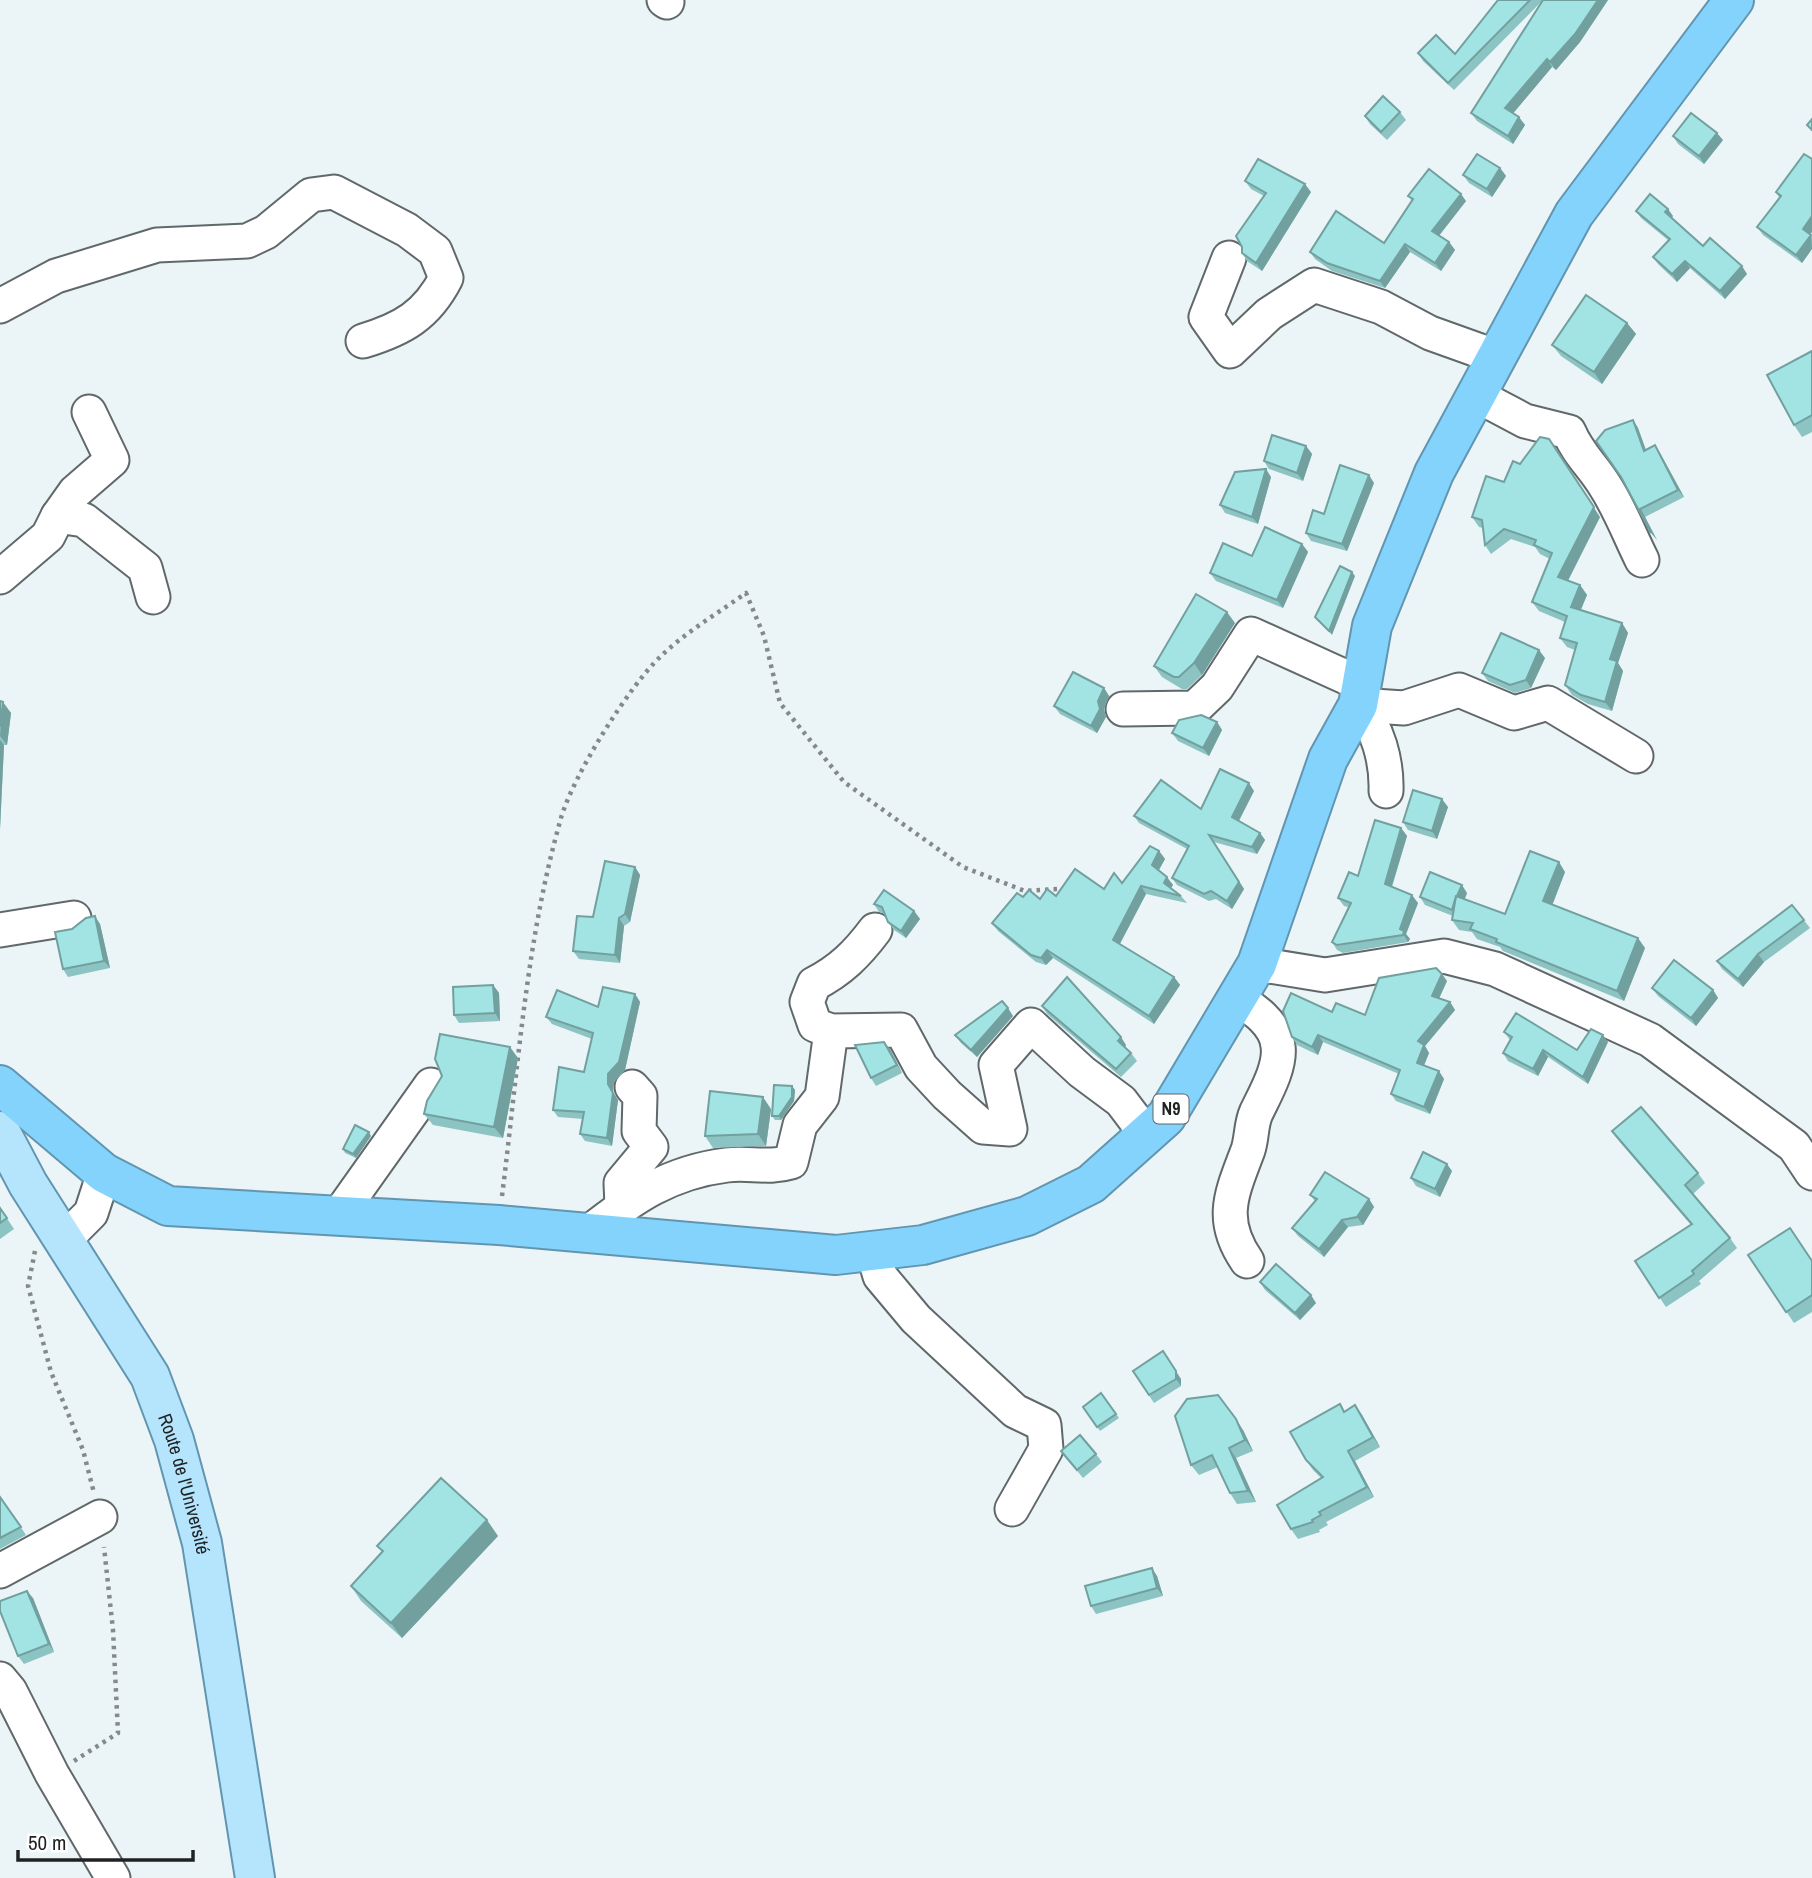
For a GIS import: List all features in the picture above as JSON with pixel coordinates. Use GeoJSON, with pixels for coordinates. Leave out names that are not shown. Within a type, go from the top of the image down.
{"type":"FeatureCollection","features":[{"type":"Feature","properties":{"kind":"highway","name":"N9"},"geometry":{"type":"LineString","coordinates":[[0,1085],[104,1172],[167,1206],[499,1225],[836,1255],[923,1245],[1027,1216],[1091,1184],[1166,1117],[1257,964],[1328,759],[1360,695],[1372,626],[1434,473],[1574,214],[1734,0]]}},
{"type":"Feature","properties":{"kind":"main road","name":"Route de l'Université"},"geometry":{"type":"LineString","coordinates":[[0,1131],[28,1184],[150,1376],[174,1440],[202,1543],[255,1878]]}},
{"type":"Feature","properties":{"kind":"street"},"geometry":{"type":"LineString","coordinates":[[0,306],[56,276],[157,245],[247,241],[266,232],[311,195],[334,192],[407,230],[435,251],[446,278],[434,303],[392,332],[363,341]]}},
{"type":"Feature","properties":{"kind":"street"},"geometry":{"type":"LineString","coordinates":[[1230,258],[1206,317],[1230,351],[1269,314],[1314,285],[1381,307],[1430,333],[1497,357]]}},
{"type":"Feature","properties":{"kind":"street"},"geometry":{"type":"LineString","coordinates":[[1476,395],[1525,421],[1569,432],[1577,452],[1592,465],[1608,490],[1642,560]]}},
{"type":"Feature","properties":{"kind":"street"},"geometry":{"type":"LineString","coordinates":[[0,577],[48,536],[75,492],[112,460],[89,412]]}},
{"type":"Feature","properties":{"kind":"street"},"geometry":{"type":"LineString","coordinates":[[58,516],[84,520],[145,568],[153,597]]}},
{"type":"Feature","properties":{"kind":"street"},"geometry":{"type":"LineString","coordinates":[[1123,709],[1195,708],[1217,687],[1251,634],[1360,695],[1404,708],[1459,690],[1514,713],[1548,702],[1636,756]]}},
{"type":"Feature","properties":{"kind":"street"},"geometry":{"type":"LineString","coordinates":[[1360,695],[1376,734],[1387,779],[1386,791]]}},
{"type":"Feature","properties":{"kind":"street"},"geometry":{"type":"LineString","coordinates":[[0,930],[74,918]]}},
{"type":"Feature","properties":{"kind":"street"},"geometry":{"type":"LineString","coordinates":[[875,930],[857,954],[838,971],[814,984],[807,1002],[815,1026],[831,1031],[901,1030],[920,1067],[956,1103],[983,1127],[1010,1129],[996,1065],[1031,1025],[1082,1072],[1121,1101],[1146,1134]]}},
{"type":"Feature","properties":{"kind":"street"},"geometry":{"type":"LineString","coordinates":[[1257,964],[1325,975],[1444,956],[1495,970],[1650,1040],[1794,1146],[1812,1173]]}},
{"type":"Feature","properties":{"kind":"street"},"geometry":{"type":"LineString","coordinates":[[1237,998],[1259,1013],[1278,1046],[1275,1065],[1254,1116],[1249,1148],[1231,1193],[1228,1214],[1235,1244],[1247,1261]]}},
{"type":"Feature","properties":{"kind":"street"},"geometry":{"type":"LineString","coordinates":[[588,1233],[636,1195],[682,1175],[729,1164],[772,1168],[791,1162],[800,1125],[822,1097],[831,1031]]}},
{"type":"Feature","properties":{"kind":"street"},"geometry":{"type":"LineString","coordinates":[[338,1216],[431,1086]]}},
{"type":"Feature","properties":{"kind":"street"},"geometry":{"type":"LineString","coordinates":[[622,1206],[621,1183],[651,1147],[639,1131],[640,1096],[632,1087]]}},
{"type":"Feature","properties":{"kind":"street"},"geometry":{"type":"LineString","coordinates":[[65,1239],[91,1213],[104,1172]]}},
{"type":"Feature","properties":{"kind":"street"},"geometry":{"type":"LineString","coordinates":[[872,1249],[880,1276],[916,1319],[1015,1411],[1044,1425],[1046,1449],[1012,1509]]}},
{"type":"Feature","properties":{"kind":"street"},"geometry":{"type":"LineString","coordinates":[[0,1571],[100,1517]]}},
{"type":"Feature","properties":{"kind":"street"},"geometry":{"type":"LineString","coordinates":[[0,1679],[10,1691],[52,1774],[113,1878]]}},
{"type":"Feature","properties":{"kind":"path"},"geometry":{"type":"LineString","coordinates":[[499,1225],[536,923],[562,815],[594,751],[630,691],[661,655],[746,593],[764,636],[780,703],[844,782],[963,867],[1025,891],[1058,889]]}},
{"type":"Feature","properties":{"kind":"building"},"geometry":{"type":"Polygon","coordinates":[[[1498,0],[1530,0],[1448,83],[1418,53],[1436,35],[1455,54],[1498,0]]]}},
{"type":"Feature","properties":{"kind":"building"},"geometry":{"type":"Polygon","coordinates":[[[1543,0],[1598,0],[1575,34],[1550,62],[1547,59],[1505,108],[1519,117],[1508,136],[1471,113],[1543,0]]]}},
{"type":"Feature","properties":{"kind":"building"},"geometry":{"type":"Polygon","coordinates":[[[1383,96],[1400,112],[1381,132],[1365,116],[1383,96]]]}},
{"type":"Feature","properties":{"kind":"building"},"geometry":{"type":"Polygon","coordinates":[[[1691,113],[1717,133],[1699,156],[1673,136],[1691,113]]]}},
{"type":"Feature","properties":{"kind":"building"},"geometry":{"type":"Polygon","coordinates":[[[1477,154],[1500,168],[1487,189],[1463,175],[1477,154]]]}},
{"type":"Feature","properties":{"kind":"building"},"geometry":{"type":"Polygon","coordinates":[[[1804,154],[1812,159],[1812,216],[1803,229],[1811,235],[1796,255],[1757,227],[1781,196],[1776,192],[1804,154]]]}},
{"type":"Feature","properties":{"kind":"building"},"geometry":{"type":"Polygon","coordinates":[[[1258,159],[1305,184],[1256,263],[1242,253],[1236,236],[1266,193],[1245,181],[1258,159]]]}},
{"type":"Feature","properties":{"kind":"building"},"geometry":{"type":"Polygon","coordinates":[[[1429,169],[1461,194],[1432,231],[1449,242],[1435,263],[1405,244],[1380,281],[1327,263],[1310,252],[1336,211],[1384,243],[1413,199],[1408,196],[1429,169]]]}},
{"type":"Feature","properties":{"kind":"building"},"geometry":{"type":"Polygon","coordinates":[[[1650,194],[1668,209],[1665,212],[1703,246],[1710,238],[1742,266],[1720,291],[1685,261],[1672,274],[1653,257],[1670,239],[1636,211],[1650,194]]]}},
{"type":"Feature","properties":{"kind":"building"},"geometry":{"type":"Polygon","coordinates":[[[1586,295],[1627,323],[1594,372],[1552,345],[1586,295]]]}},
{"type":"Feature","properties":{"kind":"building"},"geometry":{"type":"Polygon","coordinates":[[[1812,351],[1812,415],[1794,425],[1767,375],[1812,351]]]}},
{"type":"Feature","properties":{"kind":"building"},"geometry":{"type":"Polygon","coordinates":[[[1633,420],[1644,451],[1655,445],[1678,490],[1640,509],[1651,533],[1621,477],[1596,441],[1605,430],[1633,420]]]}},
{"type":"Feature","properties":{"kind":"building"},"geometry":{"type":"Polygon","coordinates":[[[1272,435],[1306,446],[1297,473],[1264,461],[1272,435]]]}},
{"type":"Feature","properties":{"kind":"building"},"geometry":{"type":"Polygon","coordinates":[[[1540,437],[1549,439],[1594,507],[1558,577],[1580,585],[1571,607],[1622,623],[1610,659],[1617,661],[1605,702],[1581,695],[1565,685],[1577,643],[1560,638],[1567,616],[1532,602],[1552,553],[1534,545],[1536,540],[1504,529],[1485,545],[1482,520],[1472,517],[1486,476],[1504,482],[1513,461],[1520,464],[1540,437]]]}},
{"type":"Feature","properties":{"kind":"building"},"geometry":{"type":"Polygon","coordinates":[[[1340,465],[1369,475],[1342,544],[1306,533],[1313,510],[1324,514],[1340,465]]]}},
{"type":"Feature","properties":{"kind":"building"},"geometry":{"type":"Polygon","coordinates":[[[1266,469],[1252,517],[1220,505],[1235,472],[1266,469]]]}},
{"type":"Feature","properties":{"kind":"building"},"geometry":{"type":"Polygon","coordinates":[[[1265,527],[1302,544],[1277,600],[1210,573],[1223,543],[1252,556],[1265,527]]]}},
{"type":"Feature","properties":{"kind":"building"},"geometry":{"type":"Polygon","coordinates":[[[1340,566],[1352,572],[1329,631],[1315,617],[1340,566]]]}},
{"type":"Feature","properties":{"kind":"building"},"geometry":{"type":"Polygon","coordinates":[[[1196,594],[1227,612],[1194,663],[1179,677],[1174,677],[1154,666],[1196,594]]]}},
{"type":"Feature","properties":{"kind":"building"},"geometry":{"type":"Polygon","coordinates":[[[1501,633],[1539,650],[1526,680],[1510,685],[1482,673],[1501,633]]]}},
{"type":"Feature","properties":{"kind":"building"},"geometry":{"type":"Polygon","coordinates":[[[1073,672],[1104,688],[1098,701],[1100,709],[1091,726],[1054,706],[1073,672]]]}},
{"type":"Feature","properties":{"kind":"building"},"geometry":{"type":"Polygon","coordinates":[[[0,701],[3,702],[0,727],[0,701]]]}},
{"type":"Feature","properties":{"kind":"building"},"geometry":{"type":"Polygon","coordinates":[[[1201,715],[1217,722],[1203,748],[1172,733],[1179,720],[1201,715]]]}},
{"type":"Feature","properties":{"kind":"building"},"geometry":{"type":"Polygon","coordinates":[[[1220,769],[1249,783],[1232,817],[1260,833],[1252,847],[1209,835],[1239,882],[1227,901],[1211,891],[1204,894],[1172,878],[1189,846],[1134,816],[1161,780],[1201,809],[1220,769]]]}},
{"type":"Feature","properties":{"kind":"building"},"geometry":{"type":"Polygon","coordinates":[[[1413,790],[1442,799],[1432,831],[1403,822],[1413,790]]]}},
{"type":"Feature","properties":{"kind":"building"},"geometry":{"type":"Polygon","coordinates":[[[1375,820],[1401,828],[1385,884],[1412,895],[1400,929],[1404,931],[1403,935],[1337,945],[1332,942],[1351,903],[1338,898],[1349,872],[1358,876],[1375,820]]]}},
{"type":"Feature","properties":{"kind":"building"},"geometry":{"type":"Polygon","coordinates":[[[1150,846],[1159,851],[1152,865],[1167,877],[1164,883],[1181,896],[1141,886],[1113,940],[1174,977],[1149,1016],[1047,950],[1041,958],[1031,955],[992,923],[1017,893],[1023,897],[1029,890],[1040,899],[1047,889],[1056,896],[1075,869],[1104,889],[1114,873],[1122,883],[1150,846]]]}},
{"type":"Feature","properties":{"kind":"building"},"geometry":{"type":"Polygon","coordinates":[[[1530,851],[1559,862],[1543,901],[1638,938],[1617,991],[1496,942],[1497,939],[1470,929],[1473,923],[1452,920],[1456,896],[1505,914],[1530,851]]]}},
{"type":"Feature","properties":{"kind":"building"},"geometry":{"type":"Polygon","coordinates":[[[605,861],[635,867],[625,914],[619,918],[615,955],[573,951],[577,916],[593,917],[605,861]]]}},
{"type":"Feature","properties":{"kind":"building"},"geometry":{"type":"Polygon","coordinates":[[[1430,872],[1462,885],[1452,910],[1420,897],[1430,872]]]}},
{"type":"Feature","properties":{"kind":"building"},"geometry":{"type":"Polygon","coordinates":[[[884,890],[914,911],[901,931],[888,922],[882,907],[874,904],[884,890]]]}},
{"type":"Feature","properties":{"kind":"building"},"geometry":{"type":"Polygon","coordinates":[[[1792,905],[1804,920],[1758,954],[1738,979],[1717,961],[1792,905]]]}},
{"type":"Feature","properties":{"kind":"building"},"geometry":{"type":"Polygon","coordinates":[[[95,916],[104,961],[63,969],[55,932],[72,929],[86,918],[95,916]]]}},
{"type":"Feature","properties":{"kind":"building"},"geometry":{"type":"Polygon","coordinates":[[[1674,960],[1713,990],[1691,1018],[1652,988],[1674,960]]]}},
{"type":"Feature","properties":{"kind":"building"},"geometry":{"type":"Polygon","coordinates":[[[1436,968],[1442,974],[1432,996],[1450,1002],[1418,1041],[1424,1045],[1417,1063],[1439,1071],[1424,1107],[1391,1094],[1400,1070],[1318,1035],[1312,1047],[1292,1037],[1283,1011],[1291,993],[1332,1012],[1336,1003],[1365,1015],[1379,978],[1436,968]]]}},
{"type":"Feature","properties":{"kind":"building"},"geometry":{"type":"Polygon","coordinates":[[[1067,977],[1121,1037],[1118,1041],[1131,1053],[1116,1069],[1042,1006],[1067,977]]]}},
{"type":"Feature","properties":{"kind":"building"},"geometry":{"type":"Polygon","coordinates":[[[493,985],[495,1013],[454,1015],[453,987],[493,985]]]}},
{"type":"Feature","properties":{"kind":"building"},"geometry":{"type":"Polygon","coordinates":[[[603,987],[635,994],[619,1062],[608,1074],[608,1084],[613,1093],[607,1138],[580,1134],[584,1112],[553,1110],[559,1067],[584,1072],[593,1033],[546,1017],[557,990],[598,1007],[603,987]]]}},
{"type":"Feature","properties":{"kind":"building"},"geometry":{"type":"Polygon","coordinates":[[[1002,1001],[1008,1008],[971,1050],[955,1035],[1002,1001]]]}},
{"type":"Feature","properties":{"kind":"building"},"geometry":{"type":"Polygon","coordinates":[[[1516,1013],[1577,1050],[1591,1029],[1603,1035],[1583,1077],[1543,1050],[1533,1069],[1503,1053],[1512,1037],[1504,1032],[1516,1013]]]}},
{"type":"Feature","properties":{"kind":"building"},"geometry":{"type":"Polygon","coordinates":[[[440,1034],[510,1047],[494,1127],[424,1114],[427,1101],[442,1076],[435,1059],[440,1034]]]}},
{"type":"Feature","properties":{"kind":"building"},"geometry":{"type":"Polygon","coordinates":[[[884,1042],[897,1065],[871,1078],[855,1045],[884,1042]]]}},
{"type":"Feature","properties":{"kind":"building"},"geometry":{"type":"Polygon","coordinates":[[[774,1085],[792,1086],[792,1097],[779,1116],[772,1116],[774,1085]]]}},
{"type":"Feature","properties":{"kind":"building"},"geometry":{"type":"Polygon","coordinates":[[[710,1091],[763,1097],[758,1134],[705,1136],[710,1091]]]}},
{"type":"Feature","properties":{"kind":"building"},"geometry":{"type":"Polygon","coordinates":[[[1641,1107],[1698,1173],[1685,1185],[1730,1238],[1692,1271],[1694,1274],[1659,1298],[1635,1261],[1692,1224],[1612,1131],[1641,1107]]]}},
{"type":"Feature","properties":{"kind":"building"},"geometry":{"type":"Polygon","coordinates":[[[355,1125],[369,1132],[353,1154],[343,1149],[355,1125]]]}},
{"type":"Feature","properties":{"kind":"building"},"geometry":{"type":"Polygon","coordinates":[[[1423,1152],[1447,1164],[1435,1189],[1411,1178],[1423,1152]]]}},
{"type":"Feature","properties":{"kind":"building"},"geometry":{"type":"Polygon","coordinates":[[[1325,1172],[1369,1199],[1357,1217],[1342,1220],[1319,1249],[1292,1228],[1317,1199],[1310,1195],[1325,1172]]]}},
{"type":"Feature","properties":{"kind":"building"},"geometry":{"type":"Polygon","coordinates":[[[0,1208],[7,1218],[0,1223],[0,1208]]]}},
{"type":"Feature","properties":{"kind":"building"},"geometry":{"type":"Polygon","coordinates":[[[1790,1228],[1812,1261],[1812,1295],[1786,1312],[1748,1255],[1790,1228]]]}},
{"type":"Feature","properties":{"kind":"building"},"geometry":{"type":"Polygon","coordinates":[[[1276,1264],[1311,1295],[1295,1313],[1260,1282],[1276,1264]]]}},
{"type":"Feature","properties":{"kind":"building"},"geometry":{"type":"Polygon","coordinates":[[[1163,1351],[1176,1371],[1176,1379],[1149,1395],[1133,1371],[1163,1351]]]}},
{"type":"Feature","properties":{"kind":"building"},"geometry":{"type":"Polygon","coordinates":[[[1101,1393],[1116,1414],[1097,1427],[1083,1407],[1101,1393]]]}},
{"type":"Feature","properties":{"kind":"building"},"geometry":{"type":"Polygon","coordinates":[[[1218,1395],[1236,1419],[1245,1440],[1229,1448],[1248,1491],[1230,1493],[1212,1455],[1191,1465],[1175,1416],[1187,1399],[1218,1395]]]}},
{"type":"Feature","properties":{"kind":"building"},"geometry":{"type":"Polygon","coordinates":[[[1340,1404],[1344,1412],[1355,1405],[1373,1437],[1348,1451],[1367,1487],[1319,1512],[1321,1515],[1312,1520],[1313,1522],[1291,1529],[1277,1505],[1323,1477],[1306,1460],[1290,1432],[1340,1404]]]}},
{"type":"Feature","properties":{"kind":"building"},"geometry":{"type":"Polygon","coordinates":[[[1080,1435],[1096,1454],[1077,1470],[1061,1451],[1080,1435]]]}},
{"type":"Feature","properties":{"kind":"building"},"geometry":{"type":"Polygon","coordinates":[[[441,1478],[487,1520],[391,1623],[351,1586],[383,1551],[377,1546],[441,1478]]]}},
{"type":"Feature","properties":{"kind":"building"},"geometry":{"type":"Polygon","coordinates":[[[0,1497],[21,1527],[0,1538],[0,1497]]]}},
{"type":"Feature","properties":{"kind":"building"},"geometry":{"type":"Polygon","coordinates":[[[1152,1568],[1157,1588],[1091,1606],[1085,1586],[1152,1568]]]}},
{"type":"Feature","properties":{"kind":"building"},"geometry":{"type":"Polygon","coordinates":[[[27,1591],[49,1644],[18,1656],[0,1611],[0,1601],[27,1591]]]}}]}
